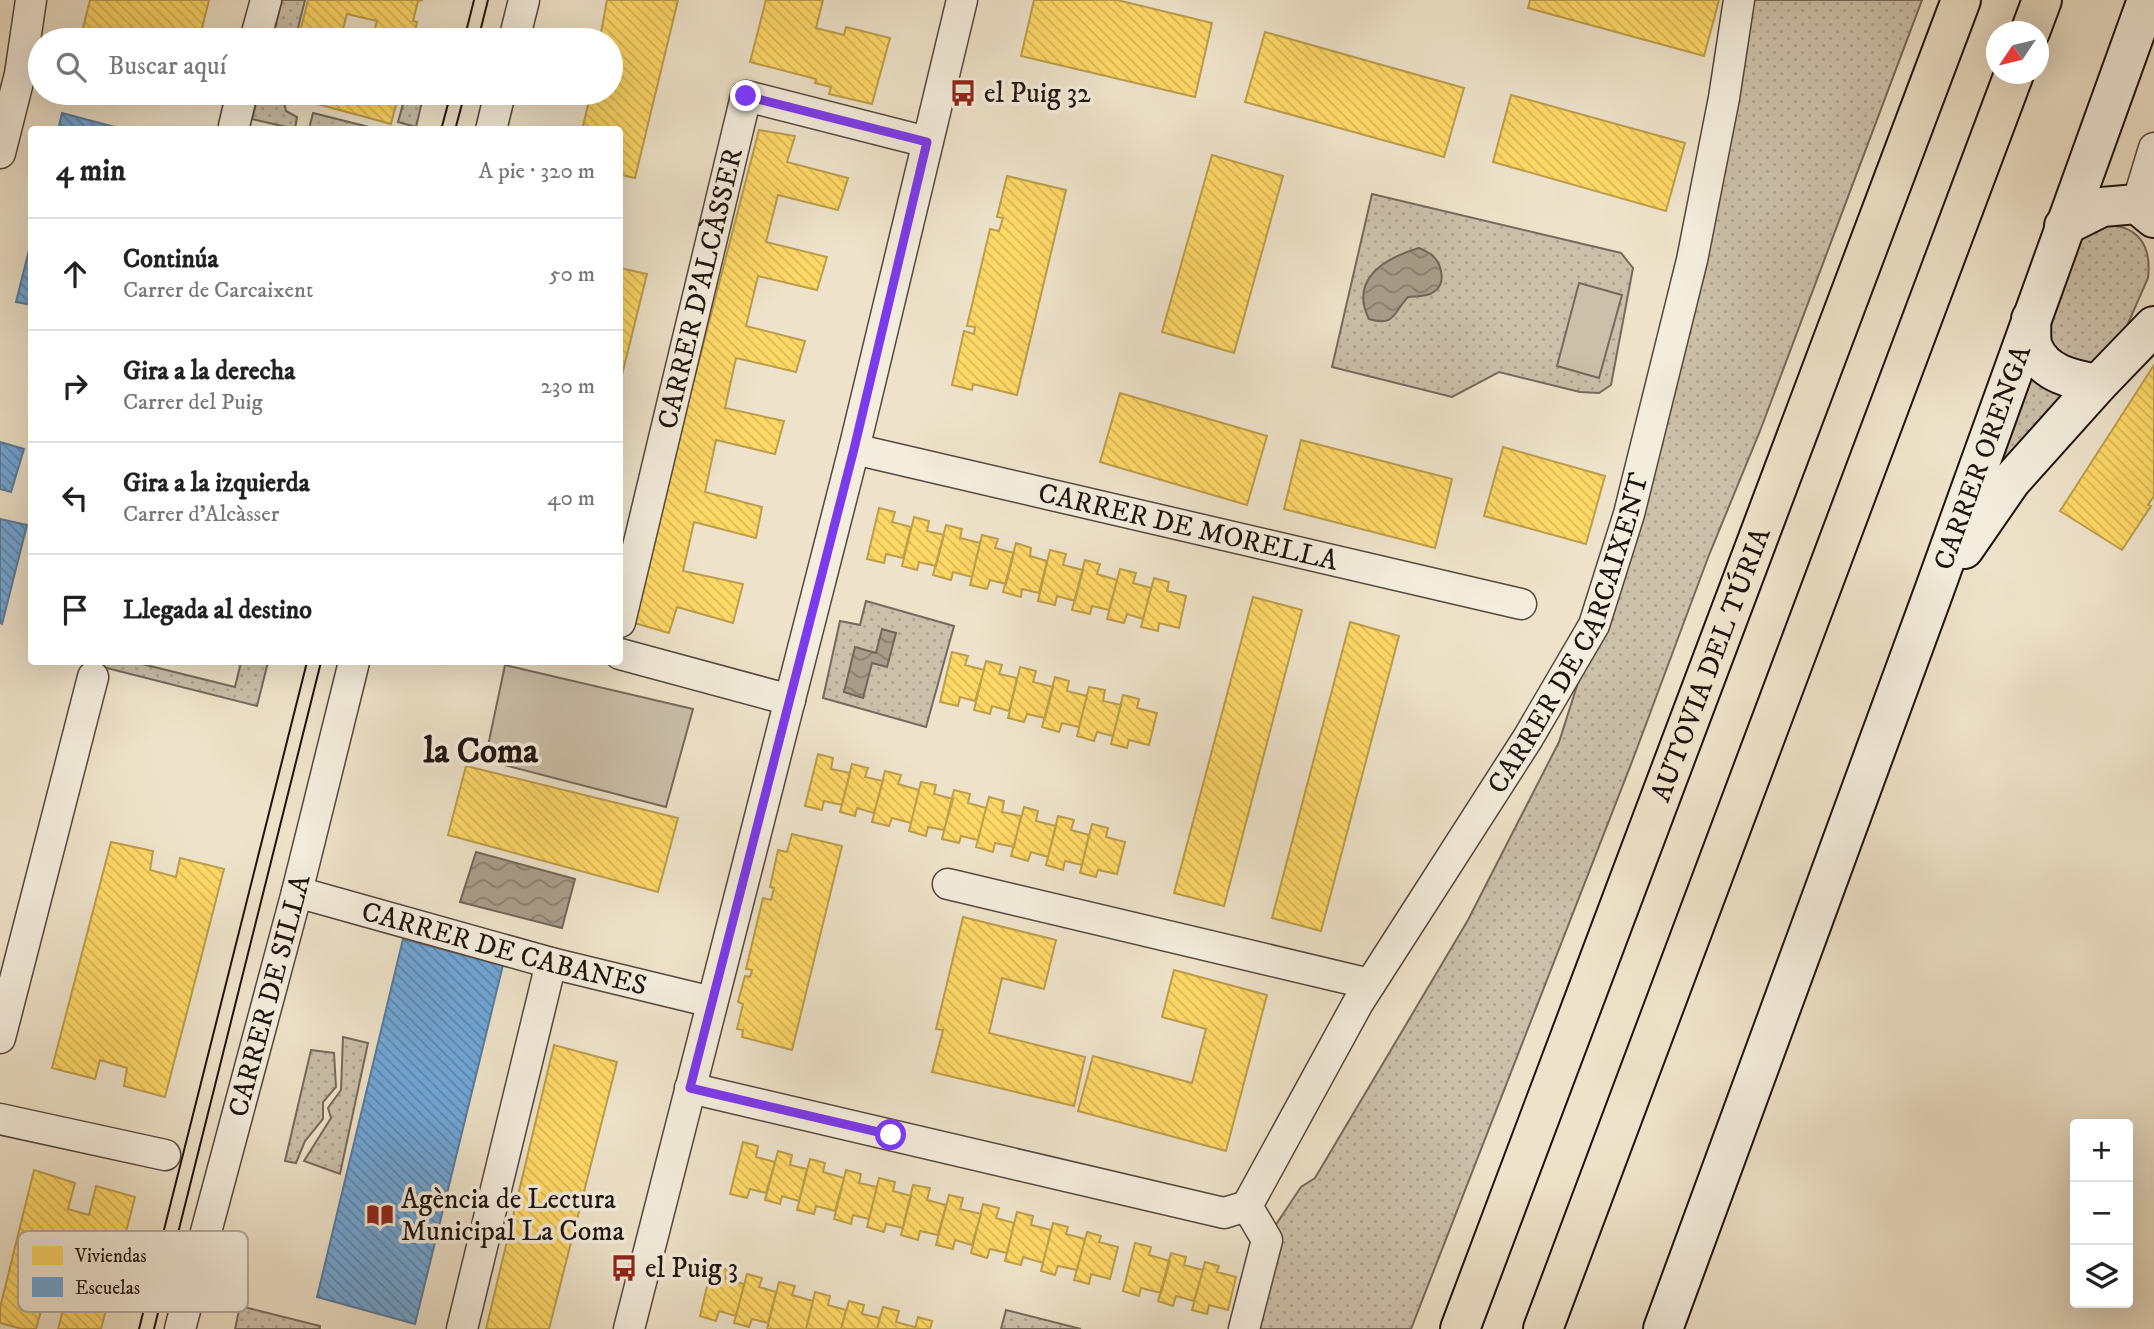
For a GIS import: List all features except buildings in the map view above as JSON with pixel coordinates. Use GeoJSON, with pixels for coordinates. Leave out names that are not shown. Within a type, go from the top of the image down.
{"type":"FeatureCollection","features":[{"type":"Feature","properties":{"kind":"highway","name":"AUTOVIA DEL TÚRIA"},"geometry":{"type":"LineString","coordinates":[[1460,1329],[1961,0]]}},
{"type":"Feature","properties":{"kind":"highway"},"geometry":{"type":"LineString","coordinates":[[2034,21],[2042,0]]}},
{"type":"Feature","properties":{"kind":"highway"},"geometry":{"type":"LineString","coordinates":[[1542,1329],[2010,84]]}},
{"type":"Feature","properties":{"kind":"street"},"geometry":{"type":"LineString","coordinates":[[0,153],[20,74],[31,0]]}},
{"type":"Feature","properties":{"kind":"street"},"geometry":{"type":"LineString","coordinates":[[259,28],[266,0]]}},
{"type":"Feature","properties":{"kind":"street"},"geometry":{"type":"LineString","coordinates":[[517,28],[524,0]]}},
{"type":"Feature","properties":{"kind":"street"},"geometry":{"type":"LineString","coordinates":[[629,1329],[854,449],[962,0]]}},
{"type":"Feature","properties":{"kind":"street","name":"CARRER DE CARCAIXENT"},"geometry":{"type":"LineString","coordinates":[[1247,1206],[1370,984],[1528,738],[1594,625],[1629,514],[1692,260],[1740,0]]}},
{"type":"Feature","properties":{"kind":"street","name":"CARRER ORENGA"},"geometry":{"type":"LineString","coordinates":[[1934,591],[2147,0]]}},
{"type":"Feature","properties":{"kind":"street","name":"CARRER D'ALCÀSSER"},"geometry":{"type":"LineString","coordinates":[[623,609],[746,96],[927,142]]}},
{"type":"Feature","properties":{"kind":"street"},"geometry":{"type":"LineString","coordinates":[[234,126],[239,105]]}},
{"type":"Feature","properties":{"kind":"street"},"geometry":{"type":"LineString","coordinates":[[492,126],[497,105]]}},
{"type":"Feature","properties":{"kind":"street"},"geometry":{"type":"LineString","coordinates":[[2064,226],[2102,207],[2146,211],[2154,148]]}},
{"type":"Feature","properties":{"kind":"street"},"geometry":{"type":"LineString","coordinates":[[2031,319],[2033,347],[2046,366],[2071,380],[2098,384]]}},
{"type":"Feature","properties":{"kind":"street","name":"CARRER ORENGA"},"geometry":{"type":"LineString","coordinates":[[1934,591],[2011,481],[2154,326]]}},
{"type":"Feature","properties":{"kind":"street","name":"CARRER DE MORELLA"},"geometry":{"type":"LineString","coordinates":[[854,449],[1521,604]]}},
{"type":"Feature","properties":{"kind":"street"},"geometry":{"type":"LineString","coordinates":[[1663,1329],[1934,591]]}},
{"type":"Feature","properties":{"kind":"street"},"geometry":{"type":"LineString","coordinates":[[623,655],[790,700]]}},
{"type":"Feature","properties":{"kind":"street","name":"CARRER DE SILLA"},"geometry":{"type":"LineString","coordinates":[[206,1231],[297,892],[353,665]]}},
{"type":"Feature","properties":{"kind":"street"},"geometry":{"type":"LineString","coordinates":[[0,1038],[93,677]]}},
{"type":"Feature","properties":{"kind":"street"},"geometry":{"type":"LineString","coordinates":[[948,884],[1370,984]]}},
{"type":"Feature","properties":{"kind":"street","name":"CARRER DE CABANES"},"geometry":{"type":"LineString","coordinates":[[297,892],[551,963],[712,1002]]}},
{"type":"Feature","properties":{"kind":"street"},"geometry":{"type":"LineString","coordinates":[[462,1329],[551,963]]}},
{"type":"Feature","properties":{"kind":"street"},"geometry":{"type":"LineString","coordinates":[[690,1088],[1224,1213],[1247,1206],[1267,1240],[1244,1329]]}},
{"type":"Feature","properties":{"kind":"street"},"geometry":{"type":"LineString","coordinates":[[0,1119],[165,1155]]}},
{"type":"Feature","properties":{"kind":"street","name":"CARRER DE SILLA"},"geometry":{"type":"LineString","coordinates":[[180,1329],[185,1312]]}},
{"type":"Feature","properties":{"kind":"shaded area"},"geometry":{"type":"Polygon","coordinates":[[[282,0],[305,0],[298,28],[275,28],[282,0]]]}},
{"type":"Feature","properties":{"kind":"shaded area"},"geometry":{"type":"Polygon","coordinates":[[[1736,0],[1922,0],[1760,431],[1709,555],[1633,759],[1411,1329],[1241,1329],[1255,1256],[1301,1187],[1315,1178],[1468,920],[1559,742],[1613,573],[1736,0]]]}},
{"type":"Feature","properties":{"kind":"shaded area"},"geometry":{"type":"Polygon","coordinates":[[[256,105],[285,105],[286,111],[297,117],[296,126],[282,126],[252,119],[256,105]]]}},
{"type":"Feature","properties":{"kind":"shaded area"},"geometry":{"type":"Polygon","coordinates":[[[403,105],[421,105],[416,126],[398,122],[403,105]]]}},
{"type":"Feature","properties":{"kind":"shaded area"},"geometry":{"type":"Polygon","coordinates":[[[313,113],[365,126],[310,126],[313,113]]]}},
{"type":"Feature","properties":{"kind":"shaded area"},"geometry":{"type":"Polygon","coordinates":[[[1372,194],[1621,253],[1633,268],[1611,385],[1599,393],[1580,392],[1499,372],[1452,397],[1332,367],[1372,194]]]}},
{"type":"Feature","properties":{"kind":"shaded area"},"geometry":{"type":"Polygon","coordinates":[[[2102,225],[2125,228],[2140,238],[2147,255],[2148,278],[2112,360],[2068,367],[2041,332],[2073,245],[2102,225]]]}},
{"type":"Feature","properties":{"kind":"shaded area"},"geometry":{"type":"Polygon","coordinates":[[[1579,283],[1622,295],[1599,378],[1557,366],[1579,283]]]}},
{"type":"Feature","properties":{"kind":"shaded area"},"geometry":{"type":"Polygon","coordinates":[[[2027,370],[2065,391],[1972,520],[2027,370]]]}},
{"type":"Feature","properties":{"kind":"shaded area"},"geometry":{"type":"Polygon","coordinates":[[[866,601],[954,626],[926,727],[823,698],[840,621],[860,625],[866,601]]]}},
{"type":"Feature","properties":{"kind":"shaded area"},"geometry":{"type":"Polygon","coordinates":[[[95,665],[146,665],[235,687],[240,665],[267,665],[257,706],[95,665]]]}},
{"type":"Feature","properties":{"kind":"shaded area"},"geometry":{"type":"Polygon","coordinates":[[[505,665],[693,709],[666,807],[485,760],[505,665]]]}},
{"type":"Feature","properties":{"kind":"shaded area"},"geometry":{"type":"Polygon","coordinates":[[[343,1037],[368,1043],[340,1174],[304,1161],[331,1118],[328,1108],[341,1090],[343,1037]]]}},
{"type":"Feature","properties":{"kind":"shaded area"},"geometry":{"type":"Polygon","coordinates":[[[311,1050],[334,1053],[336,1087],[323,1102],[323,1119],[305,1141],[296,1163],[285,1161],[311,1050]]]}},
{"type":"Feature","properties":{"kind":"shaded area"},"geometry":{"type":"Polygon","coordinates":[[[248,1308],[320,1326],[320,1329],[235,1329],[239,1312],[248,1312],[248,1308]]]}},
{"type":"Feature","properties":{"kind":"shaded area"},"geometry":{"type":"Polygon","coordinates":[[[1006,1310],[1081,1329],[1001,1329],[1006,1310]]]}},
{"type":"Feature","properties":{"kind":"water"},"geometry":{"type":"Polygon","coordinates":[[[1419,248],[1432,255],[1439,264],[1442,279],[1438,288],[1429,294],[1408,297],[1389,320],[1369,319],[1364,305],[1364,292],[1374,272],[1394,258],[1419,248]]]}},
{"type":"Feature","properties":{"kind":"water"},"geometry":{"type":"Polygon","coordinates":[[[882,629],[896,633],[887,667],[872,663],[863,698],[844,692],[855,647],[876,653],[882,629]]]}},
{"type":"Feature","properties":{"kind":"water"},"geometry":{"type":"Polygon","coordinates":[[[476,852],[575,879],[562,928],[460,902],[476,852]]]}},
{"type":"Feature","properties":{"kind":"tram line"},"geometry":{"type":"LineString","coordinates":[[467,28],[474,0]]}},
{"type":"Feature","properties":{"kind":"tram line"},"geometry":{"type":"LineString","coordinates":[[481,28],[488,0]]}},
{"type":"Feature","properties":{"kind":"tram line"},"geometry":{"type":"LineString","coordinates":[[442,126],[448,105]]}},
{"type":"Feature","properties":{"kind":"tram line"},"geometry":{"type":"LineString","coordinates":[[456,126],[462,105]]}},
{"type":"Feature","properties":{"kind":"tram line"},"geometry":{"type":"LineString","coordinates":[[164,1231],[306,665]]}},
{"type":"Feature","properties":{"kind":"tram line"},"geometry":{"type":"LineString","coordinates":[[179,1231],[320,665]]}},
{"type":"Feature","properties":{"kind":"tram line"},"geometry":{"type":"LineString","coordinates":[[139,1329],[143,1312]]}},
{"type":"Feature","properties":{"kind":"tram line"},"geometry":{"type":"LineString","coordinates":[[154,1329],[158,1312]]}},
{"type":"Feature","properties":{"kind":"place","name":"el Puig 32"},"geometry":{"type":"Point","coordinates":[963,93]}},
{"type":"Feature","properties":{"kind":"place","name":"Agència de Lectura Municipal La Coma"},"geometry":{"type":"Point","coordinates":[380,1215]}},
{"type":"Feature","properties":{"kind":"place","name":"el Puig 3"},"geometry":{"type":"Point","coordinates":[624,1268]}},
{"type":"Feature","properties":{"kind":"district","name":"la Coma"},"geometry":{"type":"Point","coordinates":[481,752]}},
{"type":"Feature","properties":{"kind":"route"},"geometry":{"type":"LineString","coordinates":[[746,96],[927,142],[854,449],[690,1088],[891,1135]]}}]}
